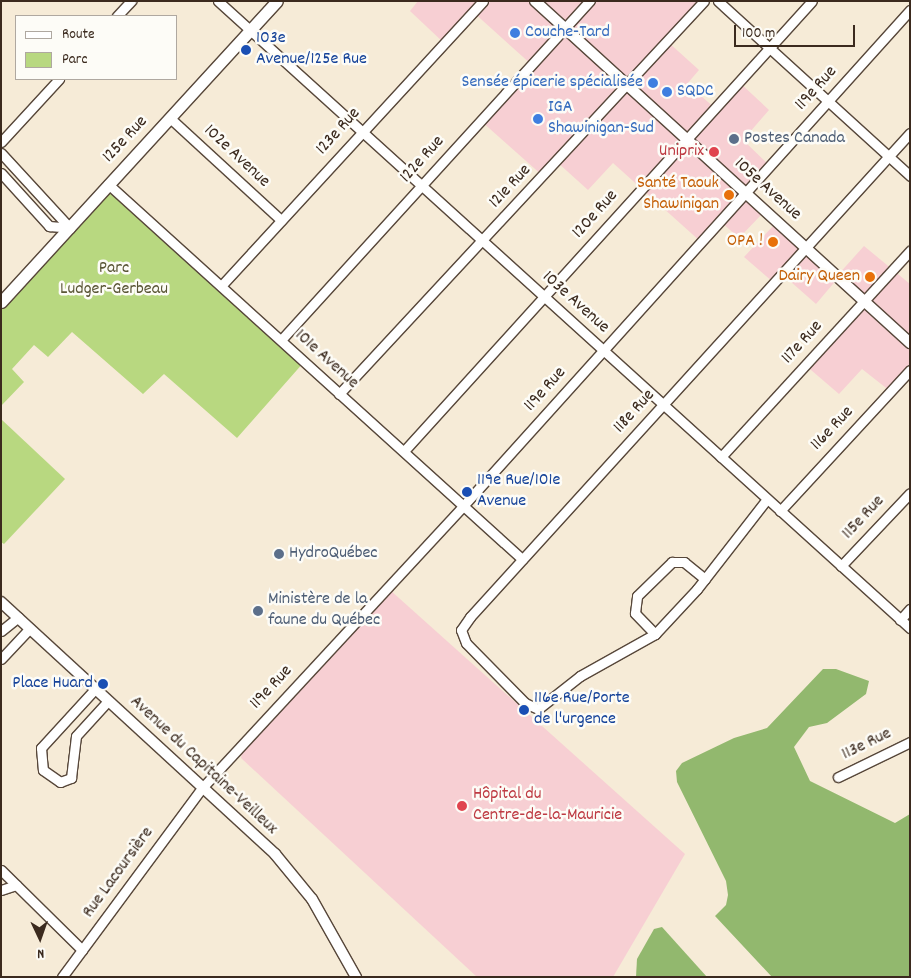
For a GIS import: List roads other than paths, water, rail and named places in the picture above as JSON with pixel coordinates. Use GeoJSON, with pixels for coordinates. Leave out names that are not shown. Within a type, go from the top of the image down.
{"type":"FeatureCollection","features":[{"type":"Feature","properties":{"kind":"main road","name":"125e Rue"},"geometry":{"type":"LineString","coordinates":[[1,302],[277,1]]}},
{"type":"Feature","properties":{"kind":"street"},"geometry":{"type":"LineString","coordinates":[[118,15],[131,1]]}},
{"type":"Feature","properties":{"kind":"street","name":"103e Avenue"},"geometry":{"type":"LineString","coordinates":[[218,1],[910,628]]}},
{"type":"Feature","properties":{"kind":"street","name":"123e Rue"},"geometry":{"type":"LineString","coordinates":[[221,286],[483,1]]}},
{"type":"Feature","properties":{"kind":"street","name":"105e Avenue"},"geometry":{"type":"LineString","coordinates":[[535,1],[910,343]]}},
{"type":"Feature","properties":{"kind":"street","name":"122e Rue"},"geometry":{"type":"LineString","coordinates":[[280,340],[590,1]]}},
{"type":"Feature","properties":{"kind":"street","name":"121e Rue"},"geometry":{"type":"LineString","coordinates":[[339,394],[628,86],[704,1]]}},
{"type":"Feature","properties":{"kind":"street"},"geometry":{"type":"LineString","coordinates":[[718,1],[910,176]]}},
{"type":"Feature","properties":{"kind":"street","name":"120e Rue"},"geometry":{"type":"LineString","coordinates":[[404,452],[812,1]]}},
{"type":"Feature","properties":{"kind":"street","name":"119e Rue"},"geometry":{"type":"LineString","coordinates":[[202,788],[463,506],[910,10]]}},
{"type":"Feature","properties":{"kind":"street"},"geometry":{"type":"LineString","coordinates":[[1,142],[58,80]]}},
{"type":"Feature","properties":{"kind":"street","name":"102e Avenue"},"geometry":{"type":"LineString","coordinates":[[170,118],[281,220]]}},
{"type":"Feature","properties":{"kind":"street","name":"118e Rue"},"geometry":{"type":"LineString","coordinates":[[655,634],[580,676],[538,709],[525,703],[466,643],[461,630],[522,559],[910,133]]}},
{"type":"Feature","properties":{"kind":"street"},"geometry":{"type":"LineString","coordinates":[[1,153],[70,228]]}},
{"type":"Feature","properties":{"kind":"street"},"geometry":{"type":"LineString","coordinates":[[1,173],[49,226],[70,228]]}},
{"type":"Feature","properties":{"kind":"street","name":"101e Avenue"},"geometry":{"type":"LineString","coordinates":[[108,184],[522,559]]}},
{"type":"Feature","properties":{"kind":"street","name":"117e Rue"},"geometry":{"type":"LineString","coordinates":[[721,457],[910,251]]}},
{"type":"Feature","properties":{"kind":"street","name":"116e Rue"},"geometry":{"type":"LineString","coordinates":[[780,511],[910,370]]}},
{"type":"Feature","properties":{"kind":"street","name":"115e Rue"},"geometry":{"type":"LineString","coordinates":[[841,566],[910,493]]}},
{"type":"Feature","properties":{"kind":"street"},"geometry":{"type":"LineString","coordinates":[[705,579],[684,562],[672,562],[637,596],[635,613],[655,634],[705,579],[767,499]]}},
{"type":"Feature","properties":{"kind":"street","name":"Avenue du Capitaine-Veilleux"},"geometry":{"type":"LineString","coordinates":[[1,602],[274,854],[312,899],[356,977]]}},
{"type":"Feature","properties":{"kind":"street"},"geometry":{"type":"LineString","coordinates":[[900,620],[910,609]]}},
{"type":"Feature","properties":{"kind":"street"},"geometry":{"type":"LineString","coordinates":[[1,631],[18,617]]}},
{"type":"Feature","properties":{"kind":"street"},"geometry":{"type":"LineString","coordinates":[[1,660],[30,628]]}},
{"type":"Feature","properties":{"kind":"street"},"geometry":{"type":"LineString","coordinates":[[95,689],[41,748],[43,770],[60,782],[71,778],[76,736],[108,701]]}},
{"type":"Feature","properties":{"kind":"street","name":"113e Rue"},"geometry":{"type":"LineString","coordinates":[[838,776],[910,742]]}},
{"type":"Feature","properties":{"kind":"street","name":"Rue Lacoursière"},"geometry":{"type":"LineString","coordinates":[[62,977],[202,788]]}},
{"type":"Feature","properties":{"kind":"street"},"geometry":{"type":"LineString","coordinates":[[1,870],[82,950]]}},
{"type":"Feature","properties":{"kind":"street"},"geometry":{"type":"LineString","coordinates":[[1,890],[16,886]]}},
{"type":"Feature","properties":{"kind":"place","name":"Couche-Tard"},"geometry":{"type":"Point","coordinates":[515,33]}},
{"type":"Feature","properties":{"kind":"place","name":"103e Avenue/125e Rue"},"geometry":{"type":"Point","coordinates":[246,50]}},
{"type":"Feature","properties":{"kind":"place","name":"Sensée épicerie spécialisée"},"geometry":{"type":"Point","coordinates":[653,83]}},
{"type":"Feature","properties":{"kind":"place","name":"SQDC"},"geometry":{"type":"Point","coordinates":[667,92]}},
{"type":"Feature","properties":{"kind":"place","name":"IGA Shawinigan-Sud"},"geometry":{"type":"Point","coordinates":[538,119]}},
{"type":"Feature","properties":{"kind":"place","name":"Postes Canada"},"geometry":{"type":"Point","coordinates":[734,139]}},
{"type":"Feature","properties":{"kind":"place","name":"Uniprix"},"geometry":{"type":"Point","coordinates":[714,152]}},
{"type":"Feature","properties":{"kind":"place","name":"Santé Taouk Shawinigan"},"geometry":{"type":"Point","coordinates":[729,195]}},
{"type":"Feature","properties":{"kind":"place","name":"OPA !"},"geometry":{"type":"Point","coordinates":[773,242]}},
{"type":"Feature","properties":{"kind":"place","name":"Dairy Queen"},"geometry":{"type":"Point","coordinates":[870,277]}},
{"type":"Feature","properties":{"kind":"place","name":"119e Rue/101e Avenue"},"geometry":{"type":"Point","coordinates":[467,492]}},
{"type":"Feature","properties":{"kind":"place","name":"HydroQuébec"},"geometry":{"type":"Point","coordinates":[279,554]}},
{"type":"Feature","properties":{"kind":"place","name":"Ministère de la faune du Québec"},"geometry":{"type":"Point","coordinates":[258,611]}},
{"type":"Feature","properties":{"kind":"place","name":"Place Huard"},"geometry":{"type":"Point","coordinates":[103,684]}},
{"type":"Feature","properties":{"kind":"place","name":"116e Rue/Porte de l'urgence"},"geometry":{"type":"Point","coordinates":[524,710]}},
{"type":"Feature","properties":{"kind":"place","name":"Hôpital du Centre-de-la-Mauricie"},"geometry":{"type":"Point","coordinates":[462,806]}},
{"type":"Feature","properties":{"kind":"park label","name":"Parc Ludger-Gerbeau"},"geometry":{"type":"Point","coordinates":[114,280]}}]}
